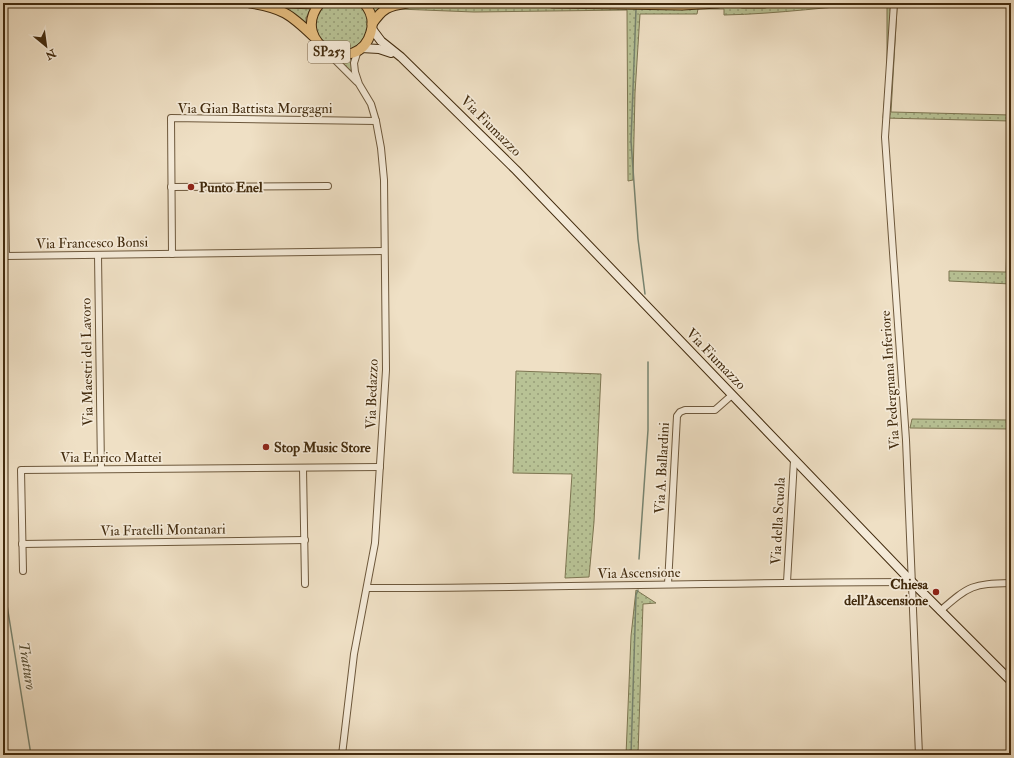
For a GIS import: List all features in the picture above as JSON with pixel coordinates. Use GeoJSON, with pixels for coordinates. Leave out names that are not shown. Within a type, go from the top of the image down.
{"type":"FeatureCollection","features":[{"type":"Feature","properties":{"kind":"main road","name":"SP253"},"geometry":{"type":"LineString","coordinates":[[250,3],[281,10],[297,21],[313,36],[318,44],[326,50],[340,55],[349,54],[359,49],[366,43],[372,26],[383,10],[406,3]]}},
{"type":"Feature","properties":{"kind":"main road","name":"SP253"},"geometry":{"type":"LineString","coordinates":[[283,3],[319,3],[312,16],[313,36]]}},
{"type":"Feature","properties":{"kind":"main road"},"geometry":{"type":"LineString","coordinates":[[364,3],[370,13],[372,26]]}},
{"type":"Feature","properties":{"kind":"main road","name":"SP253"},"geometry":{"type":"LineString","coordinates":[[399,3],[406,3]]}},
{"type":"Feature","properties":{"kind":"main road"},"geometry":{"type":"LineString","coordinates":[[552,3],[682,5],[718,3]]}},
{"type":"Feature","properties":{"kind":"main road"},"geometry":{"type":"LineString","coordinates":[[743,3],[764,3]]}},
{"type":"Feature","properties":{"kind":"street","name":"Via Pedergnana Inferiore"},"geometry":{"type":"LineString","coordinates":[[894,3],[885,137],[906,440],[912,553],[919,755]]}},
{"type":"Feature","properties":{"kind":"street","name":"Via Fiumazzo"},"geometry":{"type":"LineString","coordinates":[[372,26],[381,41],[400,56],[516,170],[940,611],[1011,681]]}},
{"type":"Feature","properties":{"kind":"street","name":"Via Fiumazzo"},"geometry":{"type":"LineString","coordinates":[[359,49],[379,49],[400,56]]}},
{"type":"Feature","properties":{"kind":"street","name":"Via Bedazzo"},"geometry":{"type":"LineString","coordinates":[[359,49],[354,67],[359,84]]}},
{"type":"Feature","properties":{"kind":"street","name":"Via Bedazzo"},"geometry":{"type":"LineString","coordinates":[[326,50],[359,84],[371,104],[381,148],[384,180],[386,370],[375,543],[368,588],[354,654],[342,755]]}},
{"type":"Feature","properties":{"kind":"street","name":"Via Francesco Bonsi"},"geometry":{"type":"LineString","coordinates":[[3,51],[6,256],[384,251]]}},
{"type":"Feature","properties":{"kind":"street","name":"Via Gian Battista Morgagni"},"geometry":{"type":"LineString","coordinates":[[172,254],[171,118],[376,121]]}},
{"type":"Feature","properties":{"kind":"street"},"geometry":{"type":"LineString","coordinates":[[171,187],[328,186]]}},
{"type":"Feature","properties":{"kind":"street","name":"Via Maestri del Lavoro"},"geometry":{"type":"LineString","coordinates":[[98,255],[101,469]]}},
{"type":"Feature","properties":{"kind":"street","name":"Via A. Ballardini"},"geometry":{"type":"LineString","coordinates":[[668,584],[677,416],[680,412],[685,410],[715,410],[732,395]]}},
{"type":"Feature","properties":{"kind":"street","name":"Via della Scuola"},"geometry":{"type":"LineString","coordinates":[[787,582],[794,460]]}},
{"type":"Feature","properties":{"kind":"street","name":"Via Enrico Mattei"},"geometry":{"type":"LineString","coordinates":[[23,571],[21,470],[380,466]]}},
{"type":"Feature","properties":{"kind":"street"},"geometry":{"type":"LineString","coordinates":[[303,468],[305,540],[304,584]]}},
{"type":"Feature","properties":{"kind":"street","name":"Via Fratelli Montanari"},"geometry":{"type":"LineString","coordinates":[[22,544],[305,540]]}},
{"type":"Feature","properties":{"kind":"street","name":"Via Ascensione"},"geometry":{"type":"LineString","coordinates":[[368,588],[500,588],[787,582],[912,582]]}},
{"type":"Feature","properties":{"kind":"street"},"geometry":{"type":"LineString","coordinates":[[940,611],[969,588],[984,584],[1011,583]]}},
{"type":"Feature","properties":{"kind":"green space"},"geometry":{"type":"Polygon","coordinates":[[[325,3],[359,3],[364,10],[368,24],[367,31],[364,37],[353,48],[346,51],[324,45],[320,39],[315,24],[317,14],[325,3]]]}},
{"type":"Feature","properties":{"kind":"green space"},"geometry":{"type":"Polygon","coordinates":[[[397,3],[887,3],[785,12],[724,15],[724,9],[698,9],[697,14],[640,14],[635,93],[633,180],[628,181],[627,10],[474,12],[398,9],[397,3]]]}},
{"type":"Feature","properties":{"kind":"green space"},"geometry":{"type":"Polygon","coordinates":[[[887,3],[900,3],[897,8],[891,112],[1011,115],[1011,121],[883,118],[887,68],[887,3]]]}},
{"type":"Feature","properties":{"kind":"green space"},"geometry":{"type":"Polygon","coordinates":[[[952,3],[1011,3],[1011,5],[952,3]]]}},
{"type":"Feature","properties":{"kind":"green space"},"geometry":{"type":"Polygon","coordinates":[[[370,4],[388,4],[376,16],[370,4]]]}},
{"type":"Feature","properties":{"kind":"green space"},"geometry":{"type":"Polygon","coordinates":[[[279,6],[311,8],[306,18],[306,26],[279,6]]]}},
{"type":"Feature","properties":{"kind":"green space"},"geometry":{"type":"Polygon","coordinates":[[[353,57],[353,76],[339,59],[353,57]]]}},
{"type":"Feature","properties":{"kind":"green space"},"geometry":{"type":"Polygon","coordinates":[[[1011,133],[1011,284],[949,281],[949,271],[1006,272],[1011,133]]]}},
{"type":"Feature","properties":{"kind":"green space"},"geometry":{"type":"Polygon","coordinates":[[[516,371],[601,374],[594,522],[589,577],[565,578],[572,474],[513,473],[516,371]]]}},
{"type":"Feature","properties":{"kind":"green space"},"geometry":{"type":"Polygon","coordinates":[[[912,419],[1011,420],[1011,429],[910,428],[912,419]]]}},
{"type":"Feature","properties":{"kind":"green space"},"geometry":{"type":"Polygon","coordinates":[[[636,590],[656,603],[643,604],[638,755],[626,755],[631,636],[636,590]]]}},
{"type":"Feature","properties":{"kind":"waterway"},"geometry":{"type":"LineString","coordinates":[[636,9],[631,141],[638,239],[645,294]]}},
{"type":"Feature","properties":{"kind":"waterway"},"geometry":{"type":"LineString","coordinates":[[639,559],[648,430],[648,362]]}},
{"type":"Feature","properties":{"kind":"waterway","name":"Tratturo"},"geometry":{"type":"LineString","coordinates":[[3,580],[31,755]]}},
{"type":"Feature","properties":{"kind":"waterway"},"geometry":{"type":"LineString","coordinates":[[631,755],[636,595],[638,590]]}},
{"type":"Feature","properties":{"kind":"place","name":"Punto Enel"},"geometry":{"type":"Point","coordinates":[191,187]}},
{"type":"Feature","properties":{"kind":"place","name":"Stop Music Store"},"geometry":{"type":"Point","coordinates":[266,447]}},
{"type":"Feature","properties":{"kind":"place","name":"Chiesa dell'Ascensione"},"geometry":{"type":"Point","coordinates":[936,592]}}]}
